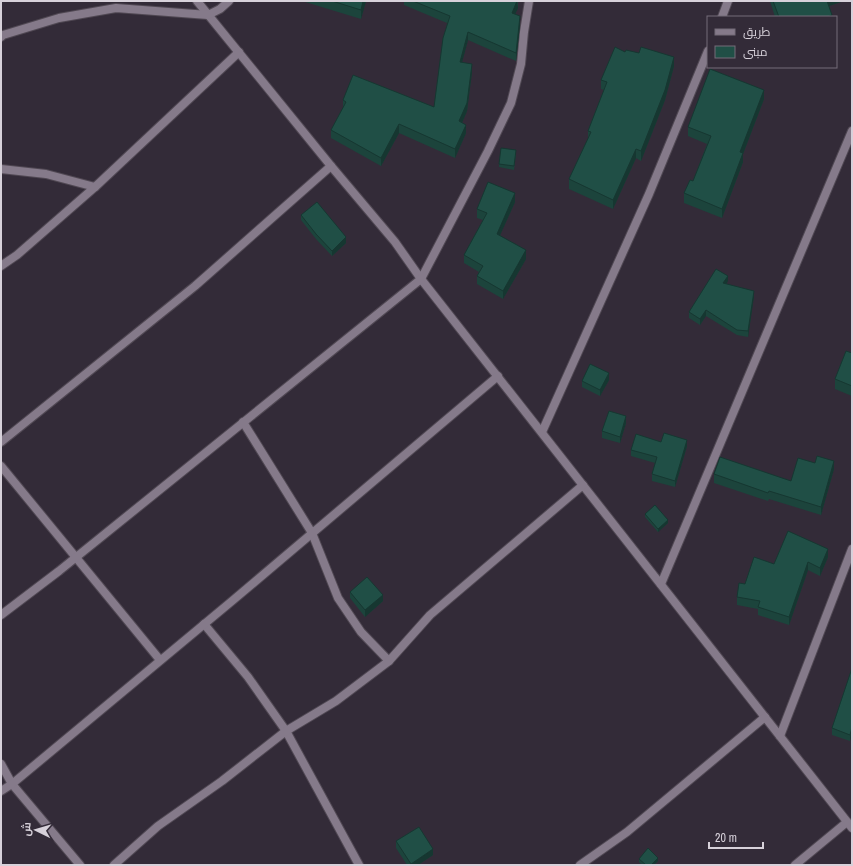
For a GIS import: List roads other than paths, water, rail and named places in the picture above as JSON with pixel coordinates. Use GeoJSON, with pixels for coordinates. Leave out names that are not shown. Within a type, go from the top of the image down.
{"type":"FeatureCollection","features":[{"type":"Feature","properties":{"kind":"street"},"geometry":{"type":"LineString","coordinates":[[197,1],[331,166],[395,242],[421,278],[849,825],[795,865]]}},
{"type":"Feature","properties":{"kind":"street"},"geometry":{"type":"LineString","coordinates":[[1,37],[59,18],[116,8],[208,15],[220,9],[229,1]]}},
{"type":"Feature","properties":{"kind":"street"},"geometry":{"type":"LineString","coordinates":[[1,615],[76,557],[421,278],[488,152],[511,103],[521,64],[529,1]]}},
{"type":"Feature","properties":{"kind":"street"},"geometry":{"type":"LineString","coordinates":[[722,16],[728,1]]}},
{"type":"Feature","properties":{"kind":"street"},"geometry":{"type":"LineString","coordinates":[[1,266],[18,255],[95,187],[239,52]]}},
{"type":"Feature","properties":{"kind":"street"},"geometry":{"type":"LineString","coordinates":[[542,432],[649,194],[707,53]]}},
{"type":"Feature","properties":{"kind":"street"},"geometry":{"type":"LineString","coordinates":[[661,584],[852,131]]}},
{"type":"Feature","properties":{"kind":"street"},"geometry":{"type":"LineString","coordinates":[[1,442],[195,286],[331,166]]}},
{"type":"Feature","properties":{"kind":"street"},"geometry":{"type":"LineString","coordinates":[[1,169],[46,174],[95,187]]}},
{"type":"Feature","properties":{"kind":"street"},"geometry":{"type":"LineString","coordinates":[[1,791],[12,784],[204,624],[498,376]]}},
{"type":"Feature","properties":{"kind":"street"},"geometry":{"type":"LineString","coordinates":[[243,422],[312,533],[338,598],[362,632],[389,660]]}},
{"type":"Feature","properties":{"kind":"street"},"geometry":{"type":"LineString","coordinates":[[1,466],[160,660]]}},
{"type":"Feature","properties":{"kind":"street"},"geometry":{"type":"LineString","coordinates":[[114,865],[158,826],[222,781],[286,731],[336,701],[389,660],[430,615],[583,485]]}},
{"type":"Feature","properties":{"kind":"street"},"geometry":{"type":"LineString","coordinates":[[780,736],[852,549]]}},
{"type":"Feature","properties":{"kind":"street"},"geometry":{"type":"LineString","coordinates":[[204,624],[248,677],[286,731],[359,865]]}},
{"type":"Feature","properties":{"kind":"street"},"geometry":{"type":"LineString","coordinates":[[580,865],[627,832],[765,717]]}},
{"type":"Feature","properties":{"kind":"street"},"geometry":{"type":"LineString","coordinates":[[1,764],[12,784],[80,865]]}}]}
